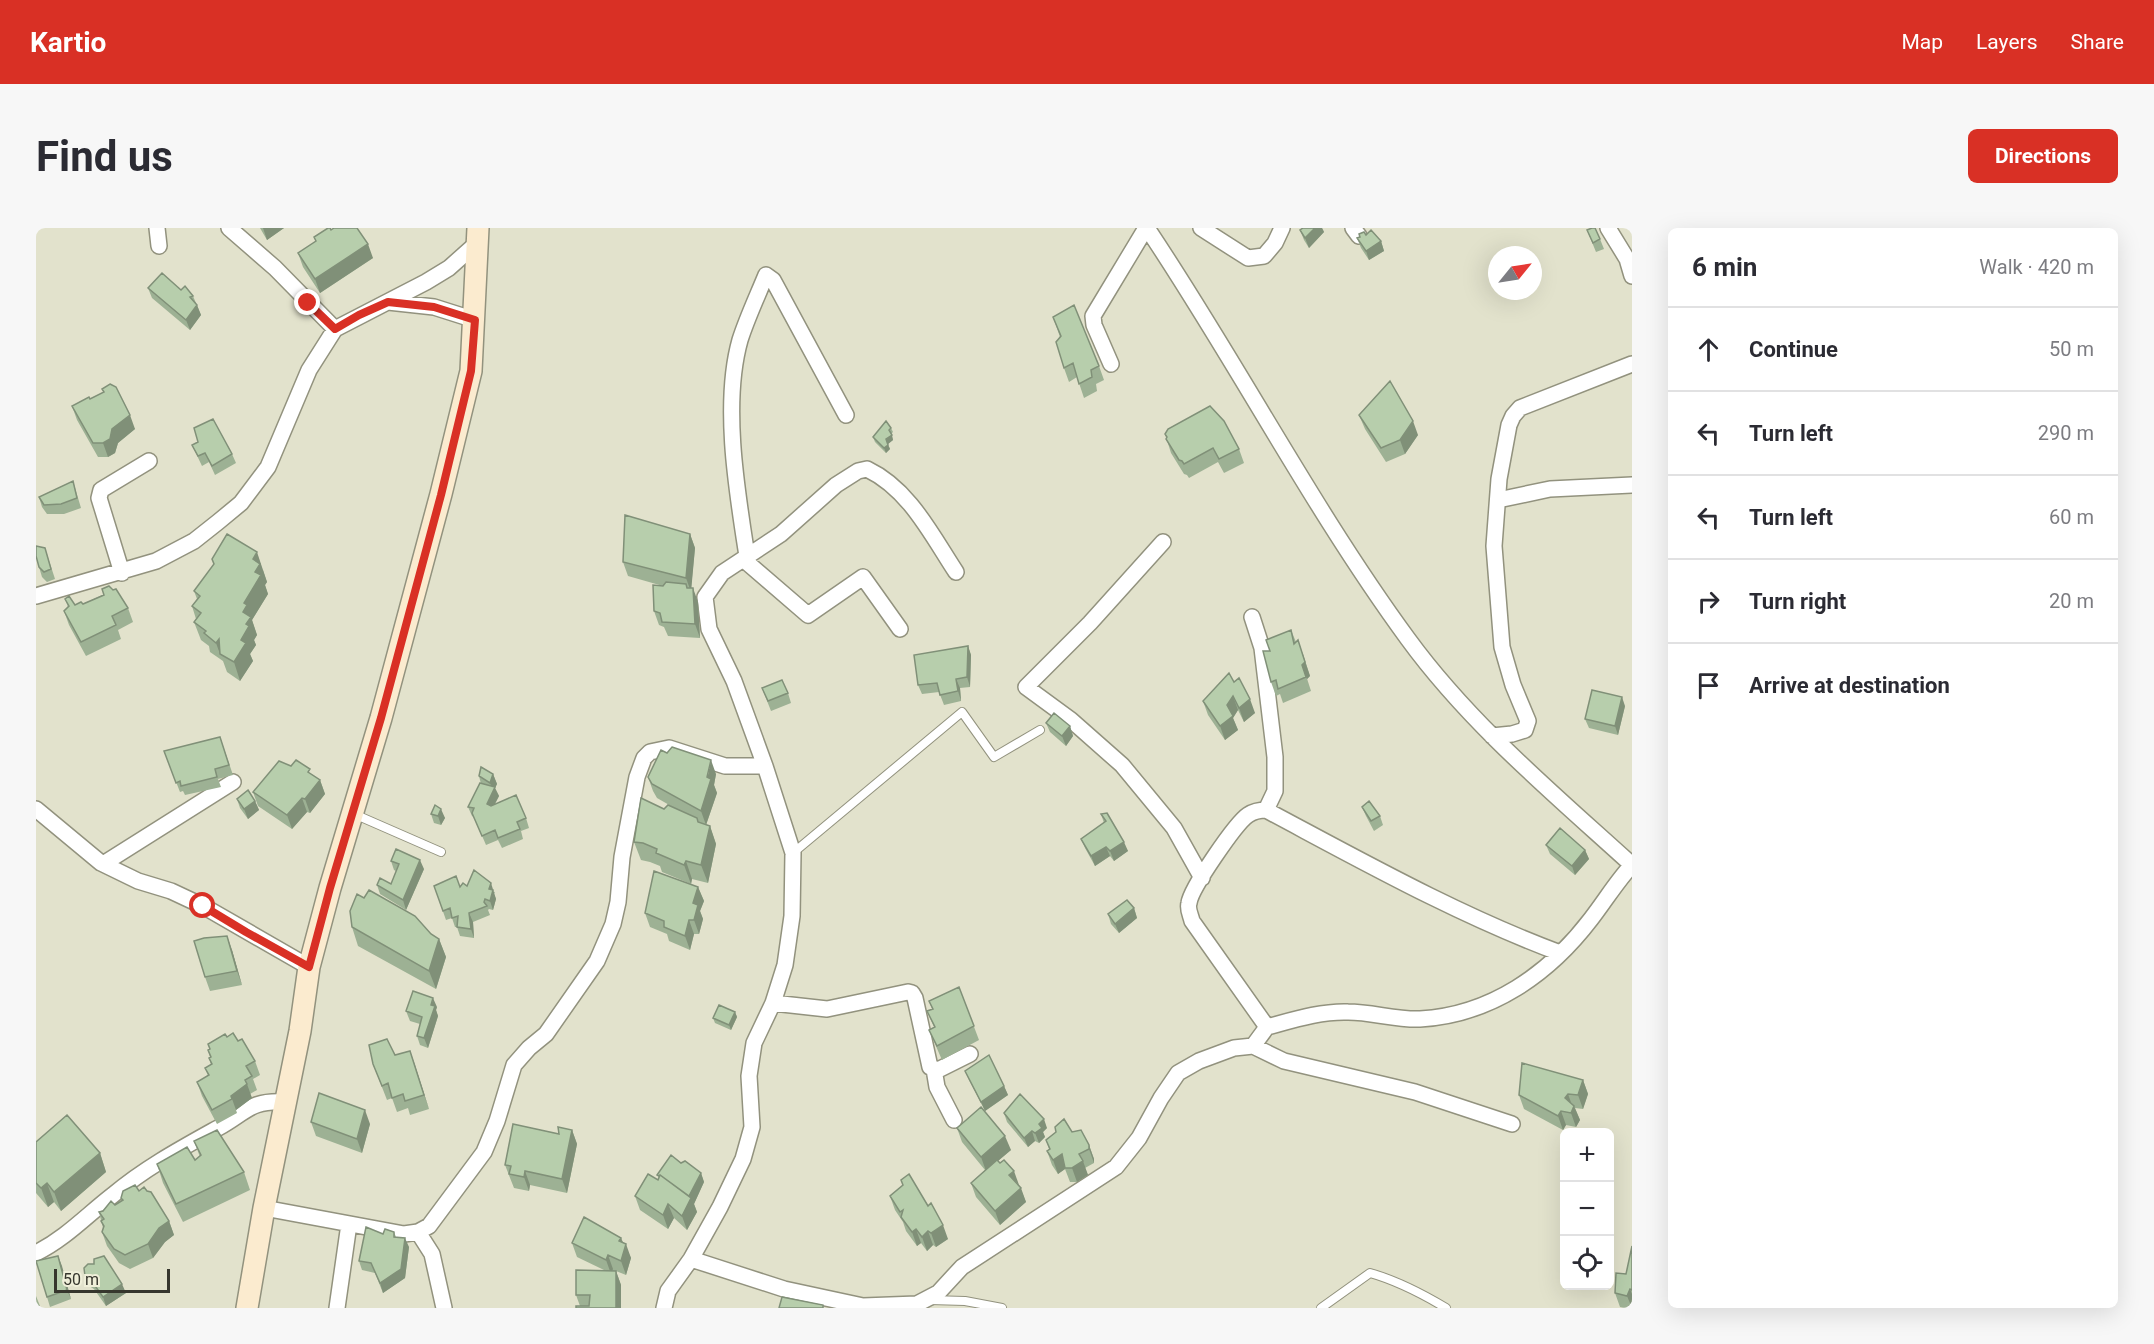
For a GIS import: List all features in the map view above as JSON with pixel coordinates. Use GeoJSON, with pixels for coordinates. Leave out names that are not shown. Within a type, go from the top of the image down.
{"type":"FeatureCollection","features":[{"type":"Feature","properties":{"kind":"street"},"geometry":{"type":"LineString","coordinates":[[157,228],[159,246]]}},
{"type":"Feature","properties":{"kind":"street"},"geometry":{"type":"LineString","coordinates":[[229,228],[275,268],[335,329]]}},
{"type":"Feature","properties":{"kind":"street"},"geometry":{"type":"LineString","coordinates":[[1111,364],[1094,325],[1093,316],[1146,228],[1184,282],[1339,536],[1408,640],[1492,736],[1632,865],[1590,921],[1560,952],[1530,981],[1494,1001],[1460,1012],[1420,1019],[1347,1012],[1315,1015],[1267,1027],[1253,1046]]}},
{"type":"Feature","properties":{"kind":"street"},"geometry":{"type":"LineString","coordinates":[[1201,228],[1248,258],[1263,256],[1275,243],[1282,228]]}},
{"type":"Feature","properties":{"kind":"street"},"geometry":{"type":"LineString","coordinates":[[1608,228],[1627,259],[1632,276]]}},
{"type":"Feature","properties":{"kind":"street"},"geometry":{"type":"LineString","coordinates":[[36,596],[122,573],[156,561],[194,541],[241,503],[268,467],[309,370],[335,329],[449,268],[477,235]]}},
{"type":"Feature","properties":{"kind":"street"},"geometry":{"type":"LineString","coordinates":[[247,1308],[264,1208],[300,1031],[309,967],[381,718],[444,483],[471,371],[477,235]]}},
{"type":"Feature","properties":{"kind":"street"},"geometry":{"type":"LineString","coordinates":[[846,415],[773,280],[765,275],[740,341],[731,396],[737,497],[745,558],[808,615],[863,577],[900,629]]}},
{"type":"Feature","properties":{"kind":"street"},"geometry":{"type":"LineString","coordinates":[[388,302],[434,307],[475,320]]}},
{"type":"Feature","properties":{"kind":"street"},"geometry":{"type":"LineString","coordinates":[[1492,736],[1525,730],[1528,721],[1513,685],[1502,647],[1494,546],[1507,436],[1513,416],[1520,408],[1632,364]]}},
{"type":"Feature","properties":{"kind":"street"},"geometry":{"type":"LineString","coordinates":[[122,573],[99,498],[101,490],[149,461]]}},
{"type":"Feature","properties":{"kind":"street"},"geometry":{"type":"LineString","coordinates":[[664,1308],[668,1291],[691,1259],[743,1159],[752,1127],[749,1076],[754,1043],[772,1003],[785,965],[792,916],[793,853],[734,681],[709,629],[705,597],[722,573],[782,534],[836,485],[858,471],[867,469],[876,473],[912,505],[956,572]]}},
{"type":"Feature","properties":{"kind":"street"},"geometry":{"type":"LineString","coordinates":[[1498,500],[1550,489],[1632,485]]}},
{"type":"Feature","properties":{"kind":"street"},"geometry":{"type":"LineString","coordinates":[[1163,542],[1090,623],[1026,687],[1071,720],[1122,765],[1174,828],[1202,878]]}},
{"type":"Feature","properties":{"kind":"street"},"geometry":{"type":"LineString","coordinates":[[1252,617],[1262,648],[1275,757],[1275,791],[1266,810]]}},
{"type":"Feature","properties":{"kind":"street"},"geometry":{"type":"LineString","coordinates":[[264,1208],[404,1234],[418,1232],[429,1226],[484,1152],[497,1121],[514,1065],[546,1034],[597,960],[613,924],[618,902],[622,857],[637,777],[644,758],[650,752],[669,748],[724,765],[765,766]]}},
{"type":"Feature","properties":{"kind":"street"},"geometry":{"type":"LineString","coordinates":[[103,864],[233,782]]}},
{"type":"Feature","properties":{"kind":"street"},"geometry":{"type":"LineString","coordinates":[[36,809],[103,864],[138,881],[171,891],[203,906],[309,967]]}},
{"type":"Feature","properties":{"kind":"street"},"geometry":{"type":"LineString","coordinates":[[1267,1027],[1192,921],[1188,905],[1214,858],[1246,816],[1257,810],[1266,810],[1479,919],[1560,952]]}},
{"type":"Feature","properties":{"kind":"street"},"geometry":{"type":"LineString","coordinates":[[772,1003],[827,1009],[912,993],[930,1066],[934,1069],[937,1087],[954,1120]]}},
{"type":"Feature","properties":{"kind":"street"},"geometry":{"type":"LineString","coordinates":[[691,1259],[784,1289],[863,1306],[917,1304],[929,1300],[962,1267],[1116,1167],[1139,1138],[1178,1073],[1199,1061],[1234,1048],[1253,1046],[1284,1061],[1415,1092],[1512,1124]]}},
{"type":"Feature","properties":{"kind":"street"},"geometry":{"type":"LineString","coordinates":[[934,1069],[938,1070],[970,1053]]}},
{"type":"Feature","properties":{"kind":"street"},"geometry":{"type":"LineString","coordinates":[[36,1253],[54,1244],[120,1190],[184,1146],[257,1103],[285,1102]]}},
{"type":"Feature","properties":{"kind":"street"},"geometry":{"type":"LineString","coordinates":[[338,1308],[349,1224]]}},
{"type":"Feature","properties":{"kind":"street"},"geometry":{"type":"LineString","coordinates":[[418,1232],[432,1254],[444,1308]]}},
{"type":"Feature","properties":{"kind":"lane"},"geometry":{"type":"LineString","coordinates":[[793,853],[962,712],[994,758],[1040,730]]}},
{"type":"Feature","properties":{"kind":"lane"},"geometry":{"type":"LineString","coordinates":[[353,813],[441,852]]}},
{"type":"Feature","properties":{"kind":"lane"},"geometry":{"type":"LineString","coordinates":[[1321,1308],[1370,1273],[1395,1280],[1446,1308]]}},
{"type":"Feature","properties":{"kind":"lane"},"geometry":{"type":"LineString","coordinates":[[929,1300],[965,1301],[1002,1308]]}},
{"type":"Feature","properties":{"kind":"building"},"geometry":{"type":"Polygon","coordinates":[[[328,228],[331,230],[357,228],[368,244],[315,279],[298,253],[316,241],[314,237],[328,228]]]}},
{"type":"Feature","properties":{"kind":"building"},"geometry":{"type":"Polygon","coordinates":[[[1315,228],[1305,238],[1300,230],[1315,228]]]}},
{"type":"Feature","properties":{"kind":"building"},"geometry":{"type":"Polygon","coordinates":[[[1595,228],[1600,239],[1593,243],[1587,230],[1595,228]]]}},
{"type":"Feature","properties":{"kind":"building"},"geometry":{"type":"Polygon","coordinates":[[[1371,230],[1381,241],[1366,251],[1357,238],[1360,237],[1359,234],[1364,232],[1366,235],[1371,230]]]}},
{"type":"Feature","properties":{"kind":"building"},"geometry":{"type":"Polygon","coordinates":[[[162,273],[181,290],[185,286],[193,296],[190,297],[197,305],[186,320],[148,288],[162,273]]]}},
{"type":"Feature","properties":{"kind":"building"},"geometry":{"type":"Polygon","coordinates":[[[1074,305],[1099,366],[1091,370],[1092,377],[1079,384],[1073,363],[1064,368],[1056,342],[1061,336],[1053,317],[1074,305]]]}},
{"type":"Feature","properties":{"kind":"building"},"geometry":{"type":"Polygon","coordinates":[[[1390,381],[1413,421],[1400,440],[1381,448],[1359,415],[1390,381]]]}},
{"type":"Feature","properties":{"kind":"building"},"geometry":{"type":"Polygon","coordinates":[[[110,384],[116,387],[130,415],[112,429],[110,439],[103,443],[93,443],[72,406],[104,392],[102,389],[110,384]]]}},
{"type":"Feature","properties":{"kind":"building"},"geometry":{"type":"Polygon","coordinates":[[[1210,406],[1224,421],[1239,449],[1219,459],[1213,448],[1184,464],[1179,460],[1165,434],[1168,429],[1210,406]]]}},
{"type":"Feature","properties":{"kind":"building"},"geometry":{"type":"Polygon","coordinates":[[[213,419],[232,454],[212,466],[205,453],[198,456],[192,445],[198,442],[194,428],[213,419]]]}},
{"type":"Feature","properties":{"kind":"building"},"geometry":{"type":"Polygon","coordinates":[[[886,421],[891,428],[889,430],[892,435],[886,439],[888,445],[884,448],[873,437],[886,421]]]}},
{"type":"Feature","properties":{"kind":"building"},"geometry":{"type":"Polygon","coordinates":[[[73,481],[77,498],[61,504],[44,505],[39,497],[73,481]]]}},
{"type":"Feature","properties":{"kind":"building"},"geometry":{"type":"Polygon","coordinates":[[[625,515],[690,534],[686,578],[623,562],[625,515]]]}},
{"type":"Feature","properties":{"kind":"building"},"geometry":{"type":"Polygon","coordinates":[[[227,534],[257,552],[253,559],[260,564],[255,572],[261,575],[244,603],[247,605],[243,612],[251,617],[241,640],[246,643],[234,662],[220,654],[219,639],[216,643],[194,622],[201,613],[192,606],[200,596],[194,591],[214,564],[212,559],[227,534]]]}},
{"type":"Feature","properties":{"kind":"building"},"geometry":{"type":"Polygon","coordinates":[[[36,546],[45,548],[51,569],[44,572],[39,567],[36,546]]]}},
{"type":"Feature","properties":{"kind":"building"},"geometry":{"type":"Polygon","coordinates":[[[666,582],[686,584],[687,588],[693,588],[695,624],[662,622],[660,613],[654,611],[653,585],[663,586],[666,582]]]}},
{"type":"Feature","properties":{"kind":"building"},"geometry":{"type":"Polygon","coordinates":[[[109,586],[113,590],[116,589],[128,608],[112,616],[116,625],[81,642],[64,611],[69,606],[65,599],[69,596],[75,605],[81,602],[83,604],[104,595],[102,589],[109,586]]]}},
{"type":"Feature","properties":{"kind":"building"},"geometry":{"type":"Polygon","coordinates":[[[1291,630],[1294,644],[1298,640],[1305,662],[1302,665],[1306,677],[1278,689],[1276,680],[1271,682],[1263,651],[1270,651],[1266,640],[1291,630]]]}},
{"type":"Feature","properties":{"kind":"building"},"geometry":{"type":"Polygon","coordinates":[[[968,646],[967,677],[956,679],[958,691],[940,695],[937,683],[918,685],[914,655],[968,646]]]}},
{"type":"Feature","properties":{"kind":"building"},"geometry":{"type":"Polygon","coordinates":[[[1229,673],[1234,682],[1239,678],[1250,699],[1239,708],[1233,696],[1227,705],[1233,716],[1220,726],[1203,701],[1229,673]]]}},
{"type":"Feature","properties":{"kind":"building"},"geometry":{"type":"Polygon","coordinates":[[[782,680],[788,693],[768,701],[762,688],[782,680]]]}},
{"type":"Feature","properties":{"kind":"building"},"geometry":{"type":"Polygon","coordinates":[[[1592,690],[1622,697],[1615,726],[1585,719],[1592,690]]]}},
{"type":"Feature","properties":{"kind":"building"},"geometry":{"type":"Polygon","coordinates":[[[1054,713],[1070,726],[1062,736],[1046,723],[1054,713]]]}},
{"type":"Feature","properties":{"kind":"building"},"geometry":{"type":"Polygon","coordinates":[[[220,737],[229,765],[215,769],[217,777],[181,786],[180,781],[176,783],[164,751],[220,737]]]}},
{"type":"Feature","properties":{"kind":"building"},"geometry":{"type":"Polygon","coordinates":[[[672,747],[711,760],[707,777],[711,779],[701,811],[652,784],[648,777],[661,750],[667,753],[672,747]]]}},
{"type":"Feature","properties":{"kind":"building"},"geometry":{"type":"Polygon","coordinates":[[[296,760],[310,769],[308,772],[320,780],[305,799],[302,798],[287,815],[253,792],[279,761],[291,766],[296,760]]]}},
{"type":"Feature","properties":{"kind":"building"},"geometry":{"type":"Polygon","coordinates":[[[481,767],[493,774],[490,783],[479,776],[481,767]]]}},
{"type":"Feature","properties":{"kind":"building"},"geometry":{"type":"Polygon","coordinates":[[[480,783],[495,787],[487,804],[491,806],[516,795],[526,818],[517,822],[520,829],[498,838],[495,830],[482,836],[472,813],[474,808],[468,807],[480,783]]]}},
{"type":"Feature","properties":{"kind":"building"},"geometry":{"type":"Polygon","coordinates":[[[248,790],[255,801],[244,809],[237,799],[248,790]]]}},
{"type":"Feature","properties":{"kind":"building"},"geometry":{"type":"Polygon","coordinates":[[[641,798],[664,809],[668,805],[710,826],[701,865],[686,861],[684,865],[656,853],[657,849],[634,842],[641,798]]]}},
{"type":"Feature","properties":{"kind":"building"},"geometry":{"type":"Polygon","coordinates":[[[1369,801],[1380,816],[1371,821],[1362,807],[1369,801]]]}},
{"type":"Feature","properties":{"kind":"building"},"geometry":{"type":"Polygon","coordinates":[[[435,805],[441,809],[438,816],[431,814],[435,805]]]}},
{"type":"Feature","properties":{"kind":"building"},"geometry":{"type":"Polygon","coordinates":[[[1107,813],[1124,842],[1110,851],[1106,847],[1091,856],[1081,839],[1106,821],[1101,814],[1107,813]]]}},
{"type":"Feature","properties":{"kind":"building"},"geometry":{"type":"Polygon","coordinates":[[[1560,828],[1585,850],[1572,866],[1546,845],[1560,828]]]}},
{"type":"Feature","properties":{"kind":"building"},"geometry":{"type":"Polygon","coordinates":[[[396,849],[420,860],[403,900],[377,885],[380,878],[391,884],[399,864],[391,861],[396,849]]]}},
{"type":"Feature","properties":{"kind":"building"},"geometry":{"type":"Polygon","coordinates":[[[474,870],[491,883],[489,889],[493,890],[490,901],[485,899],[487,906],[469,913],[471,929],[457,927],[458,916],[452,918],[450,908],[443,911],[434,886],[456,876],[460,887],[463,883],[467,886],[474,870]]]}},
{"type":"Feature","properties":{"kind":"building"},"geometry":{"type":"Polygon","coordinates":[[[654,871],[698,887],[693,903],[698,905],[694,920],[689,920],[685,936],[664,927],[664,921],[645,913],[654,871]]]}},
{"type":"Feature","properties":{"kind":"building"},"geometry":{"type":"Polygon","coordinates":[[[369,890],[415,916],[431,934],[439,939],[429,971],[352,927],[350,911],[357,894],[364,898],[369,890]]]}},
{"type":"Feature","properties":{"kind":"building"},"geometry":{"type":"Polygon","coordinates":[[[1127,900],[1134,908],[1115,924],[1108,914],[1127,900]]]}},
{"type":"Feature","properties":{"kind":"building"},"geometry":{"type":"Polygon","coordinates":[[[227,936],[237,971],[205,977],[194,941],[227,936]]]}},
{"type":"Feature","properties":{"kind":"building"},"geometry":{"type":"Polygon","coordinates":[[[959,987],[974,1026],[937,1046],[929,1030],[935,1027],[927,1011],[933,1009],[929,1001],[959,987]]]}},
{"type":"Feature","properties":{"kind":"building"},"geometry":{"type":"Polygon","coordinates":[[[413,991],[433,998],[431,1005],[435,1006],[424,1038],[417,1036],[422,1017],[406,1011],[413,991]]]}},
{"type":"Feature","properties":{"kind":"building"},"geometry":{"type":"Polygon","coordinates":[[[719,1005],[735,1012],[729,1025],[713,1018],[719,1005]]]}},
{"type":"Feature","properties":{"kind":"building"},"geometry":{"type":"Polygon","coordinates":[[[233,1033],[238,1041],[242,1039],[255,1061],[246,1066],[252,1076],[245,1080],[247,1084],[231,1096],[232,1099],[212,1110],[197,1082],[209,1075],[205,1068],[212,1064],[208,1044],[225,1034],[227,1037],[233,1033]]]}},
{"type":"Feature","properties":{"kind":"building"},"geometry":{"type":"Polygon","coordinates":[[[387,1039],[395,1055],[410,1051],[424,1095],[405,1101],[403,1094],[392,1098],[388,1083],[382,1086],[373,1064],[369,1045],[387,1039]]]}},
{"type":"Feature","properties":{"kind":"building"},"geometry":{"type":"Polygon","coordinates":[[[989,1055],[1004,1086],[981,1102],[965,1071],[989,1055]]]}},
{"type":"Feature","properties":{"kind":"building"},"geometry":{"type":"Polygon","coordinates":[[[1522,1063],[1583,1080],[1578,1095],[1568,1094],[1565,1098],[1574,1106],[1571,1113],[1561,1111],[1558,1116],[1519,1095],[1522,1063]]]}},
{"type":"Feature","properties":{"kind":"building"},"geometry":{"type":"Polygon","coordinates":[[[319,1093],[365,1110],[357,1139],[311,1122],[319,1093]]]}},
{"type":"Feature","properties":{"kind":"building"},"geometry":{"type":"Polygon","coordinates":[[[1020,1094],[1044,1119],[1039,1124],[1042,1128],[1035,1133],[1032,1131],[1024,1138],[1004,1113],[1020,1094]]]}},
{"type":"Feature","properties":{"kind":"building"},"geometry":{"type":"Polygon","coordinates":[[[981,1107],[1005,1136],[981,1157],[957,1128],[981,1107]]]}},
{"type":"Feature","properties":{"kind":"building"},"geometry":{"type":"Polygon","coordinates":[[[67,1115],[100,1153],[54,1192],[47,1183],[41,1188],[36,1183],[36,1142],[67,1115]]]}},
{"type":"Feature","properties":{"kind":"building"},"geometry":{"type":"Polygon","coordinates":[[[1064,1119],[1072,1132],[1081,1130],[1089,1145],[1089,1149],[1079,1154],[1083,1161],[1072,1168],[1065,1168],[1062,1154],[1053,1160],[1047,1151],[1050,1149],[1046,1140],[1056,1132],[1055,1127],[1064,1119]]]}},
{"type":"Feature","properties":{"kind":"building"},"geometry":{"type":"Polygon","coordinates":[[[513,1124],[559,1134],[558,1127],[572,1130],[562,1179],[525,1171],[524,1177],[509,1174],[511,1166],[505,1165],[513,1124]]]}},
{"type":"Feature","properties":{"kind":"building"},"geometry":{"type":"Polygon","coordinates":[[[217,1130],[244,1172],[176,1204],[157,1164],[187,1147],[195,1160],[201,1155],[194,1141],[217,1130]]]}},
{"type":"Feature","properties":{"kind":"building"},"geometry":{"type":"Polygon","coordinates":[[[671,1155],[681,1163],[685,1161],[701,1173],[689,1196],[657,1175],[671,1155]]]}},
{"type":"Feature","properties":{"kind":"building"},"geometry":{"type":"Polygon","coordinates":[[[997,1160],[1000,1163],[1004,1160],[1014,1171],[1009,1175],[1021,1188],[995,1211],[971,1183],[997,1160]]]}},
{"type":"Feature","properties":{"kind":"building"},"geometry":{"type":"Polygon","coordinates":[[[648,1174],[658,1180],[660,1175],[691,1198],[682,1216],[668,1204],[663,1215],[635,1196],[648,1174]]]}},
{"type":"Feature","properties":{"kind":"building"},"geometry":{"type":"Polygon","coordinates":[[[909,1174],[928,1206],[931,1203],[943,1225],[931,1233],[928,1231],[922,1237],[916,1229],[912,1232],[901,1217],[903,1210],[900,1212],[890,1196],[903,1185],[901,1180],[909,1174]]]}},
{"type":"Feature","properties":{"kind":"building"},"geometry":{"type":"Polygon","coordinates":[[[135,1185],[139,1191],[144,1187],[151,1192],[169,1221],[159,1228],[148,1244],[125,1255],[114,1249],[102,1232],[104,1226],[101,1221],[104,1219],[99,1212],[103,1211],[111,1201],[115,1205],[123,1200],[121,1198],[123,1191],[135,1185]]]}},
{"type":"Feature","properties":{"kind":"building"},"geometry":{"type":"Polygon","coordinates":[[[584,1217],[621,1238],[619,1241],[626,1244],[621,1261],[608,1255],[606,1260],[572,1243],[584,1217]]]}},
{"type":"Feature","properties":{"kind":"building"},"geometry":{"type":"Polygon","coordinates":[[[366,1227],[383,1234],[385,1229],[394,1232],[394,1237],[405,1238],[401,1269],[380,1283],[371,1263],[359,1261],[366,1227]]]}},
{"type":"Feature","properties":{"kind":"building"},"geometry":{"type":"Polygon","coordinates":[[[1632,1246],[1632,1290],[1630,1289],[1627,1296],[1615,1293],[1616,1273],[1626,1274],[1632,1246]]]}},
{"type":"Feature","properties":{"kind":"building"},"geometry":{"type":"Polygon","coordinates":[[[58,1256],[67,1290],[47,1297],[36,1261],[58,1256]]]}},
{"type":"Feature","properties":{"kind":"building"},"geometry":{"type":"Polygon","coordinates":[[[104,1256],[122,1284],[103,1297],[91,1280],[85,1276],[84,1268],[88,1264],[94,1264],[94,1259],[104,1256]]]}},
{"type":"Feature","properties":{"kind":"building"},"geometry":{"type":"Polygon","coordinates":[[[576,1270],[616,1271],[616,1308],[576,1308],[576,1306],[589,1306],[590,1295],[576,1295],[576,1270]]]}},
{"type":"Feature","properties":{"kind":"building"},"geometry":{"type":"Polygon","coordinates":[[[782,1297],[823,1305],[823,1308],[779,1308],[782,1297]]]}},
{"type":"Feature","properties":{"kind":"route"},"geometry":{"type":"LineString","coordinates":[[203,906],[309,967],[381,718],[441,495],[471,371],[475,320],[434,307],[388,302],[335,329],[308,303]]}}]}
